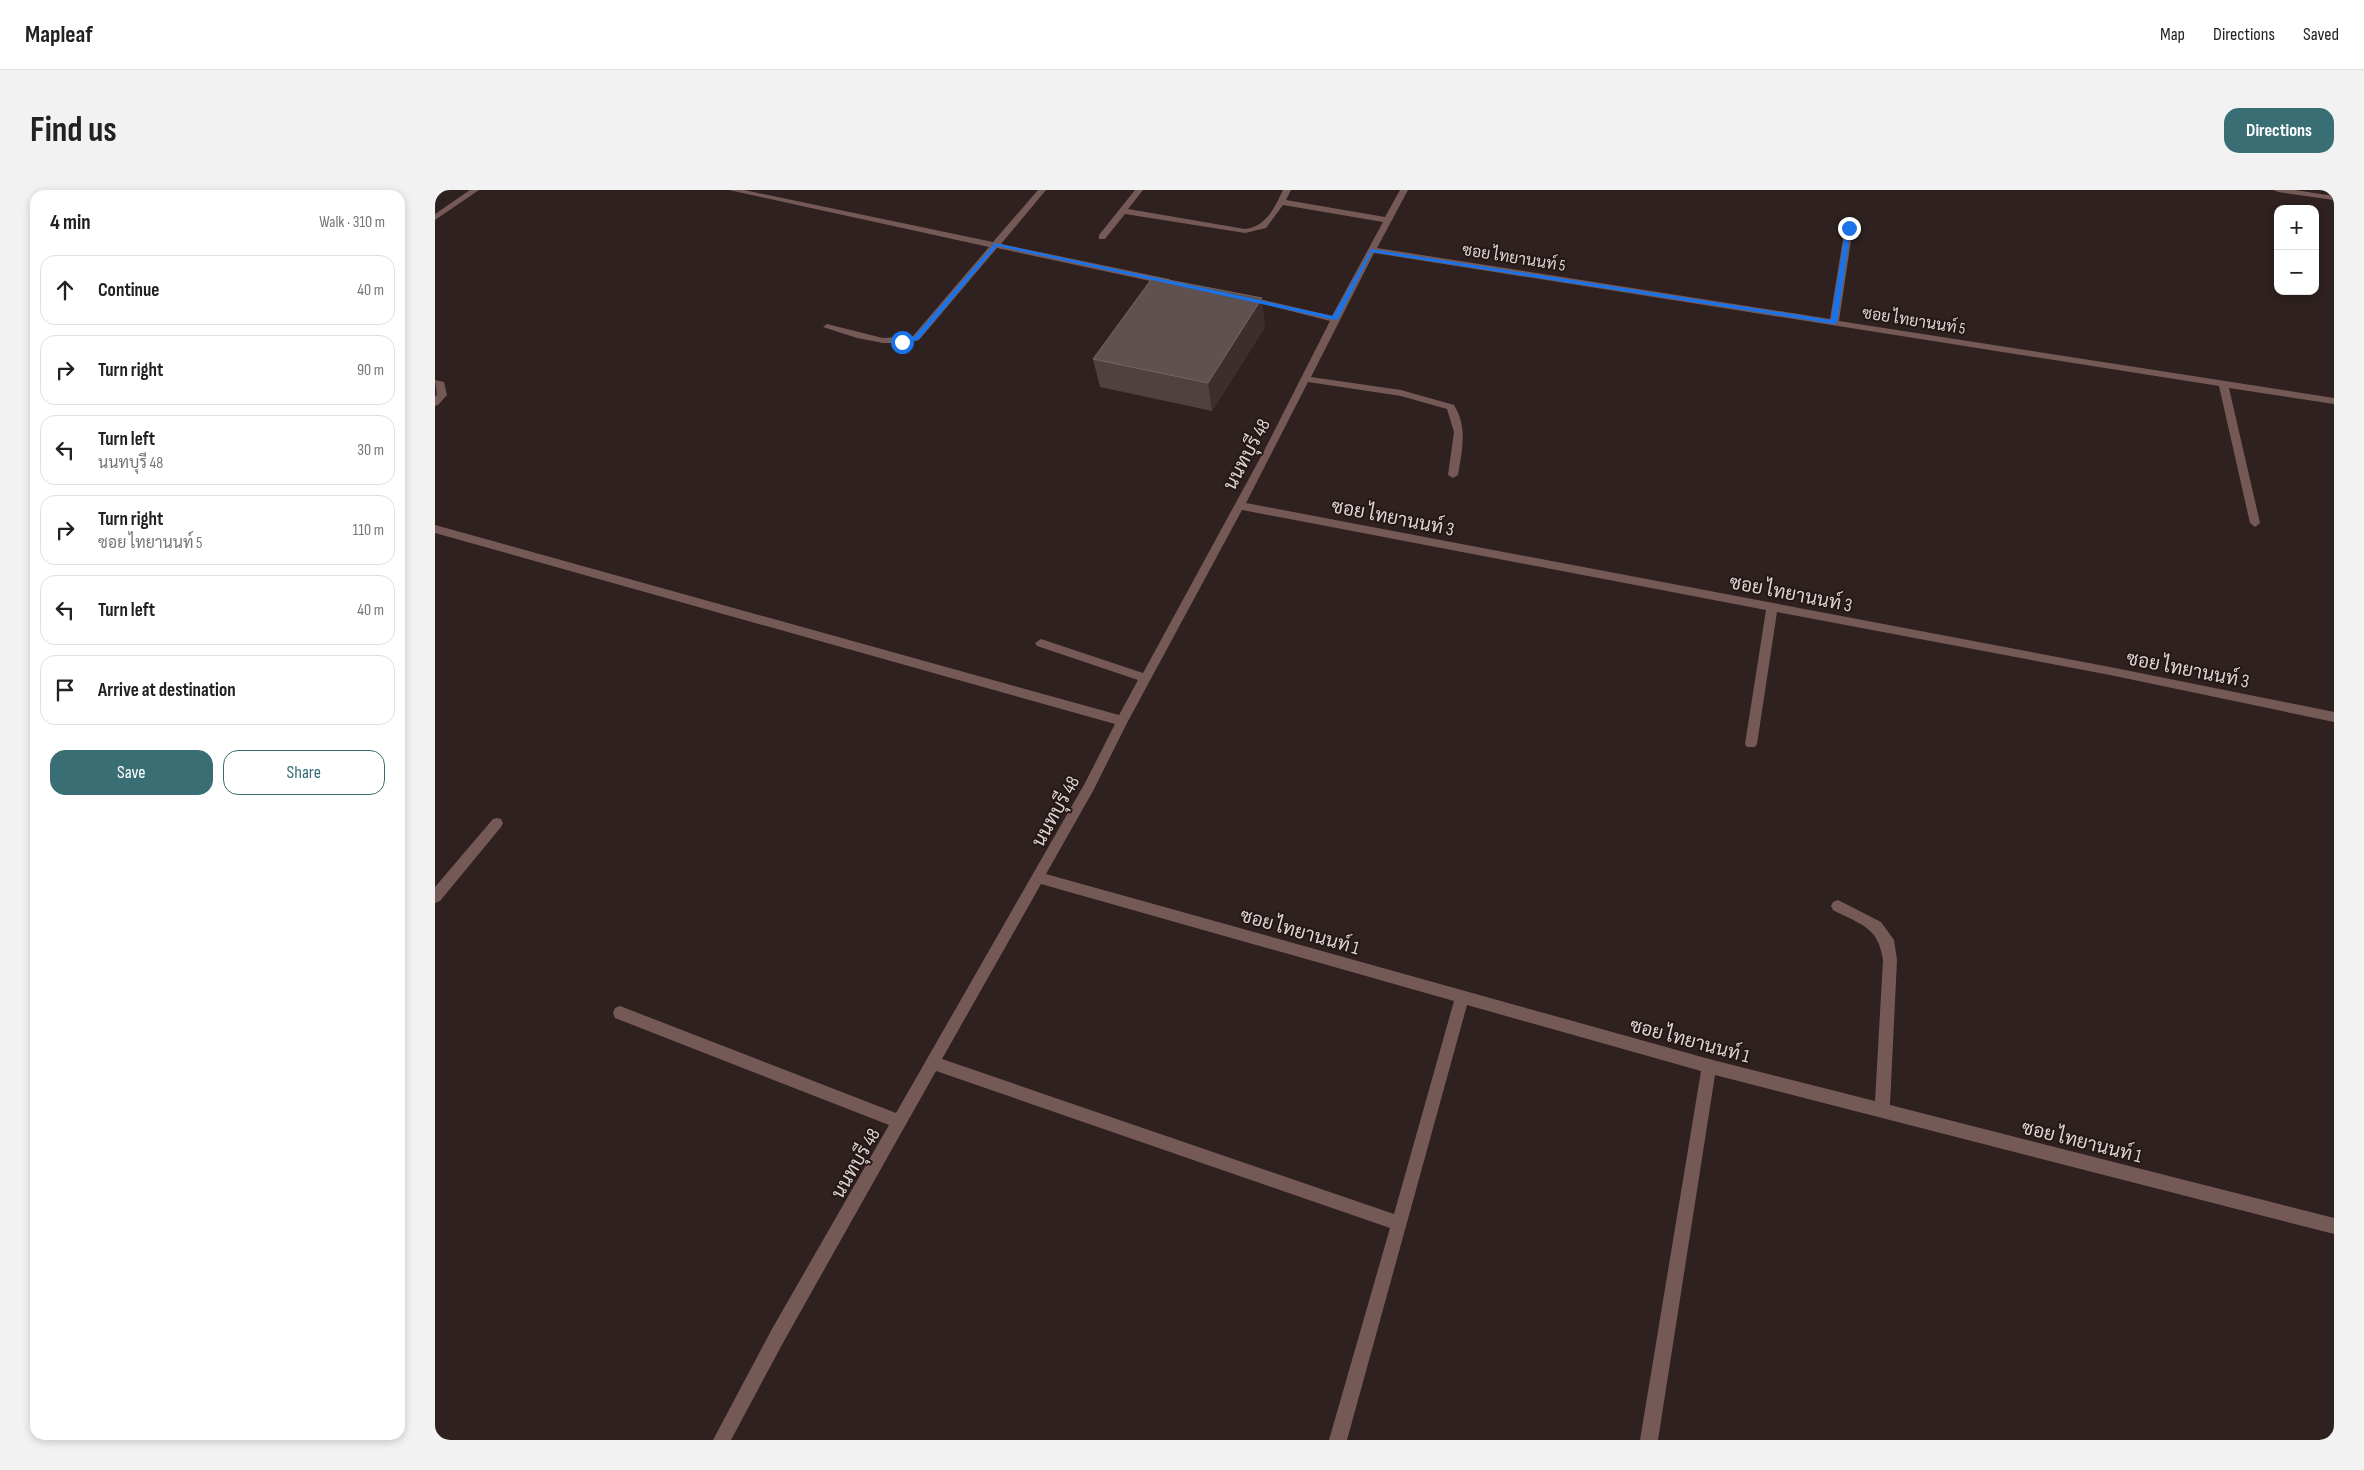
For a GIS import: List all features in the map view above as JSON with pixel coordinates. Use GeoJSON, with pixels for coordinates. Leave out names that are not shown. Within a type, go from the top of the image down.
{"type":"FeatureCollection","features":[{"type":"Feature","properties":{"kind":"street"},"geometry":{"type":"LineString","coordinates":[[435,218],[475,190]]}},
{"type":"Feature","properties":{"kind":"street"},"geometry":{"type":"LineString","coordinates":[[733,190],[995,244],[1180,285]]}},
{"type":"Feature","properties":{"kind":"street"},"geometry":{"type":"LineString","coordinates":[[827,327],[887,341],[902,342],[916,338],[1042,190]]}},
{"type":"Feature","properties":{"kind":"street"},"geometry":{"type":"LineString","coordinates":[[1102,237],[1139,190]]}},
{"type":"Feature","properties":{"kind":"street"},"geometry":{"type":"LineString","coordinates":[[1123,210],[1232,230],[1257,231],[1264,226],[1287,190]]}},
{"type":"Feature","properties":{"kind":"street","name":"นนทบุรี 48"},"geometry":{"type":"LineString","coordinates":[[722,1440],[778,1335],[901,1122],[1089,787],[1145,678],[1240,506],[1335,319],[1404,190]]}},
{"type":"Feature","properties":{"kind":"street"},"geometry":{"type":"LineString","coordinates":[[2278,190],[2334,198]]}},
{"type":"Feature","properties":{"kind":"street"},"geometry":{"type":"LineString","coordinates":[[1281,202],[1388,220]]}},
{"type":"Feature","properties":{"kind":"street"},"geometry":{"type":"LineString","coordinates":[[1834,323],[1849,228]]}},
{"type":"Feature","properties":{"kind":"street","name":"ซอย ไทยานนท์ 5"},"geometry":{"type":"LineString","coordinates":[[1371,250],[2334,401]]}},
{"type":"Feature","properties":{"kind":"street"},"geometry":{"type":"LineString","coordinates":[[1238,297],[1335,319]]}},
{"type":"Feature","properties":{"kind":"street"},"geometry":{"type":"LineString","coordinates":[[1305,379],[1401,393],[1451,407],[1458,418],[1459,433],[1453,475]]}},
{"type":"Feature","properties":{"kind":"street"},"geometry":{"type":"LineString","coordinates":[[435,383],[441,384],[442,395],[435,403]]}},
{"type":"Feature","properties":{"kind":"street"},"geometry":{"type":"LineString","coordinates":[[2223,383],[2255,523]]}},
{"type":"Feature","properties":{"kind":"street","name":"ซอย ไทยานนท์ 3"},"geometry":{"type":"LineString","coordinates":[[1240,506],[2110,671],[2334,717]]}},
{"type":"Feature","properties":{"kind":"street"},"geometry":{"type":"LineString","coordinates":[[435,529],[1122,721]]}},
{"type":"Feature","properties":{"kind":"street"},"geometry":{"type":"LineString","coordinates":[[1751,744],[1772,607]]}},
{"type":"Feature","properties":{"kind":"street"},"geometry":{"type":"LineString","coordinates":[[1041,643],[1145,678]]}},
{"type":"Feature","properties":{"kind":"street"},"geometry":{"type":"LineString","coordinates":[[435,898],[497,823]]}},
{"type":"Feature","properties":{"kind":"street","name":"ซอย ไทยานนท์ 1"},"geometry":{"type":"LineString","coordinates":[[1039,878],[1709,1066],[2334,1226]]}},
{"type":"Feature","properties":{"kind":"street"},"geometry":{"type":"LineString","coordinates":[[1838,906],[1876,926],[1887,940],[1890,960],[1882,1110]]}},
{"type":"Feature","properties":{"kind":"street"},"geometry":{"type":"LineString","coordinates":[[1338,1440],[1462,997]]}},
{"type":"Feature","properties":{"kind":"street"},"geometry":{"type":"LineString","coordinates":[[620,1013],[901,1122]]}},
{"type":"Feature","properties":{"kind":"street"},"geometry":{"type":"LineString","coordinates":[[934,1063],[1400,1224]]}},
{"type":"Feature","properties":{"kind":"street"},"geometry":{"type":"LineString","coordinates":[[1649,1440],[1709,1066]]}},
{"type":"Feature","properties":{"kind":"building"},"geometry":{"type":"Polygon","coordinates":[[[1153,277],[1262,298],[1208,383],[1093,359],[1153,277]]]}},
{"type":"Feature","properties":{"kind":"route"},"geometry":{"type":"LineString","coordinates":[[902,342],[916,338],[995,244],[1335,319],[1371,250],[1834,323],[1849,228]]}}]}
